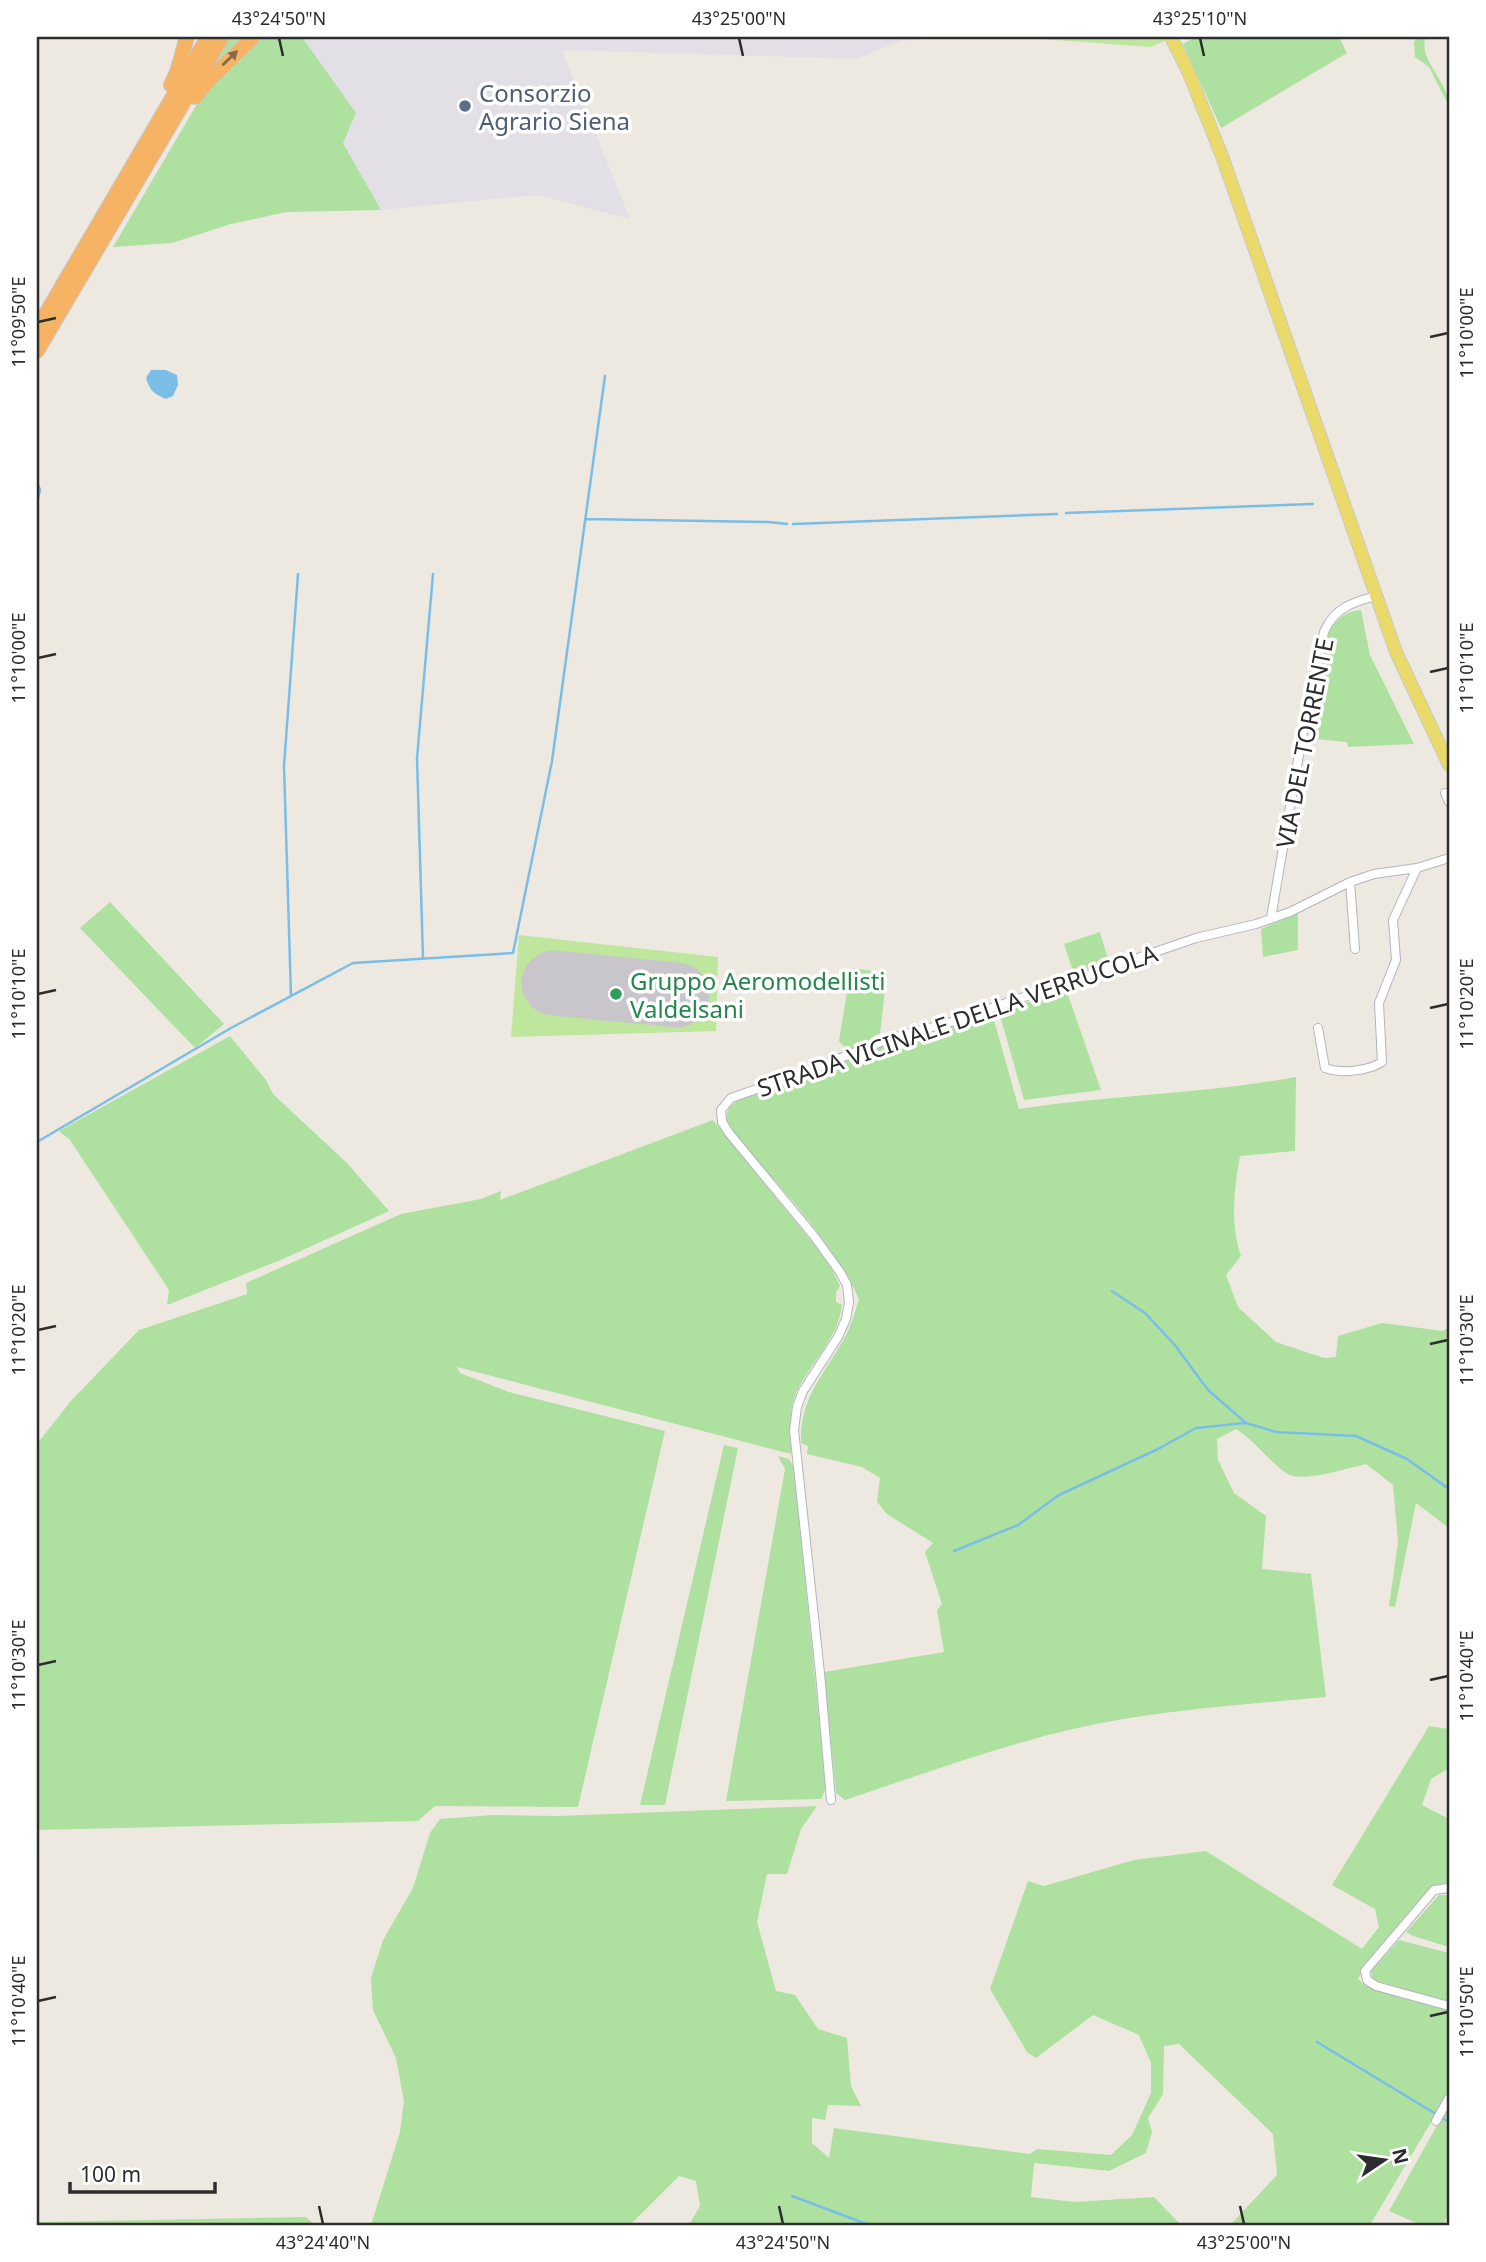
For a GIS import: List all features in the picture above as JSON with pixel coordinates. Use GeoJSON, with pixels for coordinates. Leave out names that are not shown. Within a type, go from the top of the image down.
{"type":"FeatureCollection","features":[{"type":"Feature","properties":{"kind":"highway"},"geometry":{"type":"LineString","coordinates":[[96,226],[101,205],[174,80],[187,37]]}},
{"type":"Feature","properties":{"kind":"highway"},"geometry":{"type":"LineString","coordinates":[[37,329],[208,37]]}},
{"type":"Feature","properties":{"kind":"highway"},"geometry":{"type":"LineString","coordinates":[[37,351],[222,37]]}},
{"type":"Feature","properties":{"kind":"highway"},"geometry":{"type":"LineString","coordinates":[[93,254],[118,223],[193,99],[253,37]]}},
{"type":"Feature","properties":{"kind":"main road"},"geometry":{"type":"LineString","coordinates":[[1171,37],[1188,71],[1222,156],[1396,652],[1449,765]]}},
{"type":"Feature","properties":{"kind":"street","name":"VIA DEL TORRENTE"},"geometry":{"type":"LineString","coordinates":[[1271,918],[1302,737],[1324,632],[1331,618],[1340,610],[1349,604],[1376,596]]}},
{"type":"Feature","properties":{"kind":"street"},"geometry":{"type":"LineString","coordinates":[[1445,793],[1449,802]]}},
{"type":"Feature","properties":{"kind":"street"},"geometry":{"type":"LineString","coordinates":[[1271,918],[1290,912],[1350,882],[1374,874],[1418,868],[1449,858]]}},
{"type":"Feature","properties":{"kind":"street"},"geometry":{"type":"LineString","coordinates":[[1318,1028],[1325,1068],[1335,1072],[1374,1067],[1382,1062],[1379,1003],[1396,960],[1392,919],[1418,868]]}},
{"type":"Feature","properties":{"kind":"street"},"geometry":{"type":"LineString","coordinates":[[1350,882],[1355,949]]}},
{"type":"Feature","properties":{"kind":"street","name":"STRADA VICINALE DELLA VERRUCOLA"},"geometry":{"type":"LineString","coordinates":[[831,1800],[794,1430],[803,1391],[838,1338],[846,1319],[849,1302],[847,1285],[814,1236],[729,1133],[722,1122],[721,1110],[731,1098],[888,1039],[951,1022],[1196,939],[1271,918]]}},
{"type":"Feature","properties":{"kind":"street"},"geometry":{"type":"LineString","coordinates":[[1449,1888],[1434,1890],[1365,1971],[1367,1980],[1376,1986],[1449,2006]]}},
{"type":"Feature","properties":{"kind":"street"},"geometry":{"type":"LineString","coordinates":[[1436,2121],[1449,2098]]}},
{"type":"Feature","properties":{"kind":"shaded area"},"geometry":{"type":"Polygon","coordinates":[[[302,37],[914,37],[914,41],[902,40],[857,59],[562,50],[630,219],[537,195],[381,210],[343,143],[302,37]]]}},
{"type":"Feature","properties":{"kind":"green space"},"geometry":{"type":"Polygon","coordinates":[[[228,37],[246,37],[214,67],[211,64],[228,37]]]}},
{"type":"Feature","properties":{"kind":"green space"},"geometry":{"type":"Polygon","coordinates":[[[263,37],[302,37],[356,113],[343,143],[381,210],[287,212],[231,224],[172,243],[113,247],[197,104],[218,79],[263,37]]]}},
{"type":"Feature","properties":{"kind":"green space"},"geometry":{"type":"Polygon","coordinates":[[[1016,37],[1165,37],[1167,40],[1151,47],[1016,37]]]}},
{"type":"Feature","properties":{"kind":"green space"},"geometry":{"type":"Polygon","coordinates":[[[1196,37],[1339,37],[1347,53],[1221,128],[1183,44],[1196,37]]]}},
{"type":"Feature","properties":{"kind":"green space"},"geometry":{"type":"Polygon","coordinates":[[[1416,37],[1426,37],[1426,54],[1448,97],[1449,106],[1429,67],[1415,57],[1416,37]]]}},
{"type":"Feature","properties":{"kind":"green space"},"geometry":{"type":"Polygon","coordinates":[[[1361,610],[1370,655],[1414,744],[1348,747],[1347,742],[1316,739],[1326,694],[1315,691],[1326,640],[1338,620],[1348,613],[1361,610]]]}},
{"type":"Feature","properties":{"kind":"green space"},"geometry":{"type":"Polygon","coordinates":[[[110,902],[224,1024],[195,1048],[80,928],[110,902]]]}},
{"type":"Feature","properties":{"kind":"green space"},"geometry":{"type":"Polygon","coordinates":[[[1298,913],[1298,950],[1263,957],[1261,929],[1298,913]]]}},
{"type":"Feature","properties":{"kind":"green space"},"geometry":{"type":"Polygon","coordinates":[[[1100,932],[1109,963],[1074,974],[1064,944],[1100,932]]]}},
{"type":"Feature","properties":{"kind":"green space","name":"Gruppo Aeromodellisti Valdelsani"},"geometry":{"type":"Polygon","coordinates":[[[519,935],[718,957],[716,1031],[511,1037],[519,935]]]}},
{"type":"Feature","properties":{"kind":"green space"},"geometry":{"type":"Polygon","coordinates":[[[851,968],[887,973],[880,1034],[875,1035],[874,1040],[847,1050],[839,1041],[851,968]]]}},
{"type":"Feature","properties":{"kind":"green space"},"geometry":{"type":"Polygon","coordinates":[[[1066,989],[1101,1090],[1024,1100],[999,1012],[1066,989]]]}},
{"type":"Feature","properties":{"kind":"green space"},"geometry":{"type":"Polygon","coordinates":[[[992,1013],[1019,1109],[1296,1077],[1295,1151],[1240,1156],[1234,1206],[1235,1232],[1241,1256],[1226,1275],[1238,1307],[1276,1342],[1324,1358],[1336,1357],[1338,1336],[1382,1323],[1443,1331],[1449,1327],[1449,1528],[1416,1503],[1395,1607],[1389,1606],[1398,1542],[1393,1485],[1366,1464],[1313,1476],[1293,1476],[1279,1468],[1236,1429],[1217,1439],[1218,1460],[1234,1493],[1266,1516],[1262,1569],[1311,1574],[1326,1697],[1104,1722],[987,1753],[845,1800],[836,1793],[824,1672],[944,1652],[937,1610],[942,1604],[925,1552],[933,1543],[887,1514],[877,1502],[880,1478],[862,1467],[807,1454],[808,1446],[801,1443],[804,1412],[809,1399],[848,1331],[859,1299],[818,1233],[732,1132],[726,1118],[729,1107],[739,1100],[874,1049],[992,1013]]]}},
{"type":"Feature","properties":{"kind":"green space"},"geometry":{"type":"Polygon","coordinates":[[[230,1036],[266,1080],[273,1094],[347,1163],[389,1211],[283,1259],[167,1305],[169,1290],[70,1140],[59,1131],[230,1036]]]}},
{"type":"Feature","properties":{"kind":"green space"},"geometry":{"type":"Polygon","coordinates":[[[713,1120],[829,1263],[840,1286],[836,1292],[836,1302],[842,1305],[835,1329],[793,1400],[790,1423],[791,1454],[457,1367],[460,1373],[509,1392],[665,1431],[578,1807],[435,1806],[418,1821],[37,1830],[37,1444],[70,1402],[139,1330],[247,1294],[246,1283],[401,1214],[481,1199],[501,1191],[500,1200],[713,1120]]]}},
{"type":"Feature","properties":{"kind":"green space"},"geometry":{"type":"Polygon","coordinates":[[[724,1445],[738,1448],[665,1805],[640,1805],[724,1445]]]}},
{"type":"Feature","properties":{"kind":"green space"},"geometry":{"type":"Polygon","coordinates":[[[778,1456],[789,1459],[794,1468],[826,1788],[821,1799],[726,1801],[785,1469],[778,1456]]]}},
{"type":"Feature","properties":{"kind":"green space"},"geometry":{"type":"Polygon","coordinates":[[[1429,1726],[1449,1729],[1449,1768],[1431,1779],[1422,1805],[1449,1819],[1449,1882],[1431,1887],[1369,1959],[1358,1979],[1366,1986],[1449,2009],[1449,2092],[1370,2225],[1212,2225],[1232,2223],[1277,2175],[1273,2134],[1179,2044],[1164,2046],[1163,2094],[1148,2118],[1152,2132],[1146,2153],[1109,2171],[1034,2163],[1031,2197],[1074,2202],[1154,2197],[1181,2225],[689,2225],[700,2206],[696,2181],[679,2176],[630,2225],[371,2225],[400,2132],[404,2101],[396,2058],[373,2010],[371,1978],[383,1940],[413,1888],[430,1833],[440,1819],[493,1815],[558,1816],[817,1806],[801,1829],[787,1874],[767,1874],[757,1922],[776,1991],[795,1995],[818,2029],[847,2038],[851,2086],[861,2106],[828,2105],[825,2120],[812,2118],[812,2143],[829,2158],[834,2128],[1030,2154],[1037,2149],[1111,2155],[1132,2135],[1151,2093],[1151,2063],[1139,2035],[1093,2015],[1036,2058],[1027,2052],[990,1989],[1028,1881],[1044,1886],[1134,1860],[1206,1851],[1362,1949],[1379,1927],[1375,1909],[1332,1885],[1429,1726]]]}},
{"type":"Feature","properties":{"kind":"green space"},"geometry":{"type":"Polygon","coordinates":[[[1439,1895],[1449,1895],[1449,1947],[1406,1932],[1439,1895]]]}},
{"type":"Feature","properties":{"kind":"green space"},"geometry":{"type":"Polygon","coordinates":[[[1399,1940],[1449,1953],[1449,2002],[1373,1980],[1371,1971],[1399,1940]]]}},
{"type":"Feature","properties":{"kind":"green space"},"geometry":{"type":"Polygon","coordinates":[[[1449,2104],[1449,2210],[1444,2225],[1421,2225],[1389,2211],[1449,2104]]]}},
{"type":"Feature","properties":{"kind":"green space"},"geometry":{"type":"Polygon","coordinates":[[[306,2217],[315,2225],[37,2225],[37,2222],[306,2217]]]}},
{"type":"Feature","properties":{"kind":"water"},"geometry":{"type":"Polygon","coordinates":[[[151,370],[166,370],[177,375],[178,385],[173,396],[166,399],[153,392],[146,378],[151,370]]]}},
{"type":"Feature","properties":{"kind":"waterway"},"geometry":{"type":"LineString","coordinates":[[37,1142],[231,1028],[353,963],[513,953],[552,761],[605,376]]}},
{"type":"Feature","properties":{"kind":"waterway"},"geometry":{"type":"LineString","coordinates":[[37,482],[40,490],[37,502]]}},
{"type":"Feature","properties":{"kind":"waterway"},"geometry":{"type":"LineString","coordinates":[[1066,513],[1313,504]]}},
{"type":"Feature","properties":{"kind":"waterway"},"geometry":{"type":"LineString","coordinates":[[793,524],[1057,514]]}},
{"type":"Feature","properties":{"kind":"waterway"},"geometry":{"type":"LineString","coordinates":[[586,519],[787,524]]}},
{"type":"Feature","properties":{"kind":"waterway"},"geometry":{"type":"LineString","coordinates":[[291,996],[284,766],[298,574]]}},
{"type":"Feature","properties":{"kind":"waterway"},"geometry":{"type":"LineString","coordinates":[[423,958],[417,758],[433,574]]}},
{"type":"Feature","properties":{"kind":"waterway"},"geometry":{"type":"LineString","coordinates":[[1112,1291],[1145,1313],[1174,1344],[1208,1390],[1246,1423],[1276,1432],[1356,1436],[1407,1459],[1449,1489]]}},
{"type":"Feature","properties":{"kind":"waterway"},"geometry":{"type":"LineString","coordinates":[[954,1551],[1018,1525],[1059,1495],[1158,1449],[1196,1428],[1245,1423]]}},
{"type":"Feature","properties":{"kind":"waterway"},"geometry":{"type":"LineString","coordinates":[[1317,2042],[1449,2122]]}},
{"type":"Feature","properties":{"kind":"waterway"},"geometry":{"type":"LineString","coordinates":[[792,2196],[869,2225]]}},
{"type":"Feature","properties":{"kind":"runway"},"geometry":{"type":"LineString","coordinates":[[554,983],[677,995]]}},
{"type":"Feature","properties":{"kind":"place","name":"Consorzio Agrario Siena"},"geometry":{"type":"Point","coordinates":[465,106]}},
{"type":"Feature","properties":{"kind":"place","name":"Gruppo Aeromodellisti Valdelsani"},"geometry":{"type":"Point","coordinates":[616,994]}}]}
